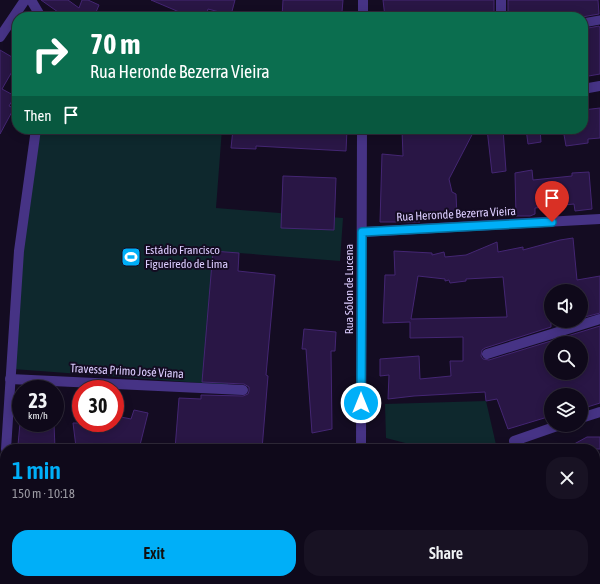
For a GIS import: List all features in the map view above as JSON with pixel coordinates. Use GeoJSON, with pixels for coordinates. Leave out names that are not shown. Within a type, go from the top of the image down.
{"type":"FeatureCollection","features":[{"type":"Feature","properties":{"kind":"street"},"geometry":{"type":"LineString","coordinates":[[17,12],[25,0]]}},
{"type":"Feature","properties":{"kind":"street"},"geometry":{"type":"LineString","coordinates":[[31,0],[38,12]]}},
{"type":"Feature","properties":{"kind":"street"},"geometry":{"type":"LineString","coordinates":[[363,0],[363,12]]}},
{"type":"Feature","properties":{"kind":"street"},"geometry":{"type":"LineString","coordinates":[[501,0],[502,12]]}},
{"type":"Feature","properties":{"kind":"street"},"geometry":{"type":"LineString","coordinates":[[0,37],[12,19]]}},
{"type":"Feature","properties":{"kind":"street"},"geometry":{"type":"LineString","coordinates":[[588,88],[600,86]]}},
{"type":"Feature","properties":{"kind":"street"},"geometry":{"type":"LineString","coordinates":[[6,444],[19,251],[35,134]]}},
{"type":"Feature","properties":{"kind":"street","name":"Rua Sólon de Lucena"},"geometry":{"type":"LineString","coordinates":[[361,444],[362,134]]}},
{"type":"Feature","properties":{"kind":"street","name":"Rua Heronde Bezerra Vieira"},"geometry":{"type":"LineString","coordinates":[[362,232],[600,219]]}},
{"type":"Feature","properties":{"kind":"street"},"geometry":{"type":"LineString","coordinates":[[487,354],[600,318]]}},
{"type":"Feature","properties":{"kind":"street","name":"Travessa Primo José Viana"},"geometry":{"type":"LineString","coordinates":[[10,379],[243,390]]}},
{"type":"Feature","properties":{"kind":"street"},"geometry":{"type":"LineString","coordinates":[[588,416],[600,412]]}},
{"type":"Feature","properties":{"kind":"street"},"geometry":{"type":"LineString","coordinates":[[514,440],[544,430]]}},
{"type":"Feature","properties":{"kind":"lane"},"geometry":{"type":"LineString","coordinates":[[588,22],[600,20]]}},
{"type":"Feature","properties":{"kind":"green space","name":"Estádio Francisco Figueiredo de Lima"},"geometry":{"type":"Polygon","coordinates":[[[33,134],[222,134],[216,208],[343,218],[340,261],[239,253],[228,385],[13,369],[33,134]]]}},
{"type":"Feature","properties":{"kind":"green space"},"geometry":{"type":"Polygon","coordinates":[[[486,401],[496,444],[409,444],[386,438],[385,404],[486,401]]]}},
{"type":"Feature","properties":{"kind":"building"},"geometry":{"type":"Polygon","coordinates":[[[41,0],[68,0],[79,8],[82,0],[88,0],[99,5],[96,12],[58,12],[41,0]]]}},
{"type":"Feature","properties":{"kind":"building"},"geometry":{"type":"Polygon","coordinates":[[[151,0],[235,0],[232,12],[220,12],[208,9],[207,12],[179,12],[151,0]]]}},
{"type":"Feature","properties":{"kind":"building"},"geometry":{"type":"Polygon","coordinates":[[[283,0],[343,0],[342,12],[282,12],[283,0]]]}},
{"type":"Feature","properties":{"kind":"building"},"geometry":{"type":"Polygon","coordinates":[[[383,0],[494,0],[494,12],[384,12],[383,0]]]}},
{"type":"Feature","properties":{"kind":"building"},"geometry":{"type":"Polygon","coordinates":[[[508,0],[598,0],[599,14],[588,16],[588,12],[508,12],[508,0]]]}},
{"type":"Feature","properties":{"kind":"building"},"geometry":{"type":"Polygon","coordinates":[[[599,26],[600,28],[600,74],[588,76],[588,28],[599,26]]]}},
{"type":"Feature","properties":{"kind":"building"},"geometry":{"type":"Polygon","coordinates":[[[0,50],[12,57],[12,72],[2,89],[12,94],[12,101],[9,106],[12,107],[12,112],[0,134],[0,50]]]}},
{"type":"Feature","properties":{"kind":"building"},"geometry":{"type":"Polygon","coordinates":[[[600,108],[600,138],[588,139],[588,143],[566,146],[564,134],[588,134],[588,109],[600,108]]]}},
{"type":"Feature","properties":{"kind":"building"},"geometry":{"type":"Polygon","coordinates":[[[232,134],[347,134],[346,151],[256,146],[256,149],[231,148],[232,134]]]}},
{"type":"Feature","properties":{"kind":"building"},"geometry":{"type":"Polygon","coordinates":[[[402,134],[472,134],[449,179],[452,192],[456,194],[457,216],[421,216],[420,222],[380,222],[382,154],[403,156],[402,134]]]}},
{"type":"Feature","properties":{"kind":"building"},"geometry":{"type":"Polygon","coordinates":[[[488,134],[503,134],[506,171],[492,173],[488,134]]]}},
{"type":"Feature","properties":{"kind":"building"},"geometry":{"type":"Polygon","coordinates":[[[527,134],[540,134],[541,142],[528,144],[527,134]]]}},
{"type":"Feature","properties":{"kind":"building"},"geometry":{"type":"Polygon","coordinates":[[[532,170],[533,180],[572,176],[572,173],[589,172],[592,209],[575,211],[574,204],[535,208],[535,214],[530,216],[516,216],[515,173],[532,170]]]}},
{"type":"Feature","properties":{"kind":"building"},"geometry":{"type":"Polygon","coordinates":[[[283,176],[336,178],[334,230],[281,228],[283,176]]]}},
{"type":"Feature","properties":{"kind":"building"},"geometry":{"type":"Polygon","coordinates":[[[573,238],[577,280],[600,276],[600,313],[588,316],[588,284],[544,284],[544,328],[548,328],[485,348],[482,350],[481,356],[483,359],[489,360],[544,343],[544,380],[588,380],[588,336],[567,336],[600,326],[600,403],[588,407],[588,388],[544,388],[544,418],[508,429],[497,399],[486,401],[485,392],[388,399],[389,375],[380,376],[380,359],[419,356],[420,379],[451,376],[450,361],[463,361],[463,337],[410,338],[410,322],[383,323],[385,275],[395,275],[394,251],[432,253],[432,255],[444,252],[445,257],[466,255],[497,242],[498,252],[523,247],[523,250],[573,238]],[[418,276],[411,319],[507,317],[503,277],[466,279],[466,281],[450,283],[449,280],[445,281],[445,279],[418,276]]]}},
{"type":"Feature","properties":{"kind":"building"},"geometry":{"type":"Polygon","coordinates":[[[213,251],[239,253],[238,271],[275,275],[266,375],[268,376],[262,444],[175,444],[179,398],[201,399],[201,395],[243,396],[248,394],[249,391],[249,387],[244,384],[202,382],[213,251]]]}},
{"type":"Feature","properties":{"kind":"building"},"geometry":{"type":"Polygon","coordinates":[[[304,329],[336,332],[335,351],[331,351],[332,429],[312,433],[306,349],[302,349],[304,329]]]}},
{"type":"Feature","properties":{"kind":"building"},"geometry":{"type":"Polygon","coordinates":[[[134,410],[148,413],[140,444],[76,444],[74,432],[124,432],[124,418],[131,419],[134,410]]]}},
{"type":"Feature","properties":{"kind":"building"},"geometry":{"type":"Polygon","coordinates":[[[19,432],[54,432],[55,444],[18,444],[19,432]]]}},
{"type":"Feature","properties":{"kind":"building"},"geometry":{"type":"Polygon","coordinates":[[[587,437],[600,437],[600,444],[574,444],[587,437]]]}},
{"type":"Feature","properties":{"kind":"place","name":"Estádio Francisco Figueiredo de Lima"},"geometry":{"type":"Point","coordinates":[131,257]}},
{"type":"Feature","properties":{"kind":"route"},"geometry":{"type":"LineString","coordinates":[[361,403],[362,232],[552,222]]}}]}
